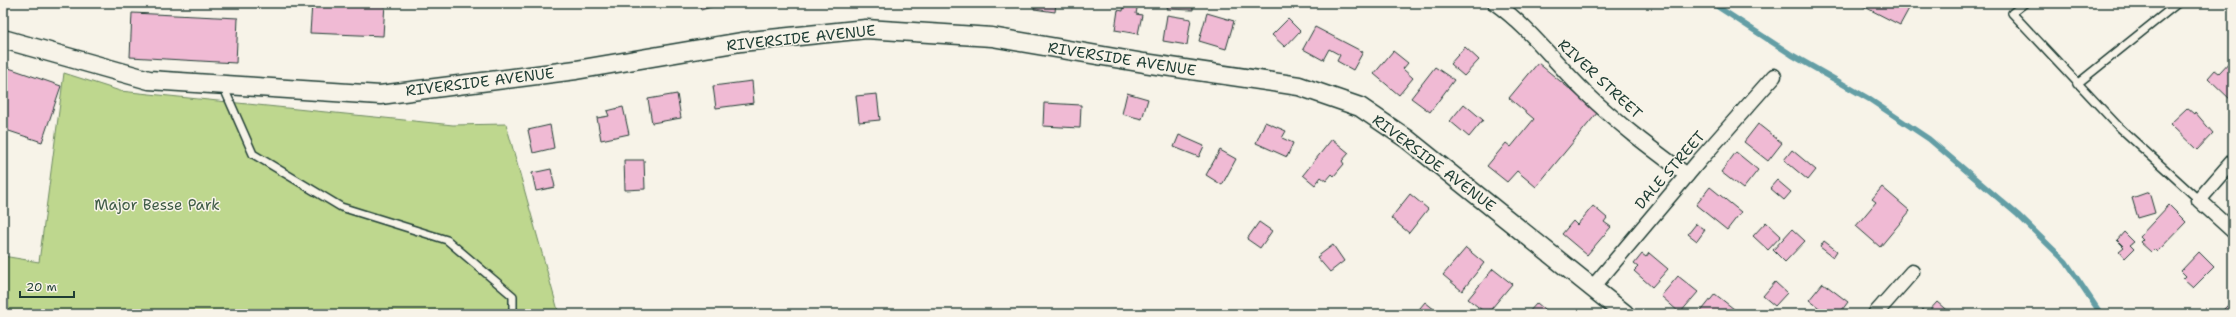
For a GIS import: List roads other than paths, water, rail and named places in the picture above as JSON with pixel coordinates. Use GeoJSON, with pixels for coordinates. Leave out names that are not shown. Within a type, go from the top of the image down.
{"type":"FeatureCollection","features":[{"type":"Feature","properties":{"kind":"street","name":"RIVER STREET"},"geometry":{"type":"LineString","coordinates":[[1495,3],[1510,14],[1586,93],[1646,145],[1687,175]]}},
{"type":"Feature","properties":{"kind":"street","name":"RIVERSIDE AVENUE"},"geometry":{"type":"LineString","coordinates":[[3,39],[149,80],[380,94],[576,70],[741,42],[866,29],[992,36],[1144,63],[1299,86],[1360,107],[1407,139],[1625,314]]}},
{"type":"Feature","properties":{"kind":"street","name":"DALE STREET"},"geometry":{"type":"LineString","coordinates":[[1593,287],[1687,175],[1774,76]]}},
{"type":"Feature","properties":{"kind":"street"},"geometry":{"type":"LineString","coordinates":[[2233,161],[2200,200],[2233,232]]}},
{"type":"Feature","properties":{"kind":"street"},"geometry":{"type":"LineString","coordinates":[[1875,314],[1912,272]]}},
{"type":"Feature","properties":{"kind":"lane"},"geometry":{"type":"LineString","coordinates":[[2025,3],[2012,13],[2118,126],[2200,200]]}},
{"type":"Feature","properties":{"kind":"lane"},"geometry":{"type":"LineString","coordinates":[[2077,84],[2178,3]]}},
{"type":"Feature","properties":{"kind":"lane"},"geometry":{"type":"LineString","coordinates":[[222,84],[253,154],[341,207],[447,240],[513,296],[513,314]]}},
{"type":"Feature","properties":{"kind":"waterway"},"geometry":{"type":"LineString","coordinates":[[1712,3],[1792,55],[1869,99],[1929,139],[2018,215],[2066,262],[2101,314]]}},
{"type":"Feature","properties":{"kind":"park label","name":"Major Besse Park"},"geometry":{"type":"Point","coordinates":[157,205]}}]}
